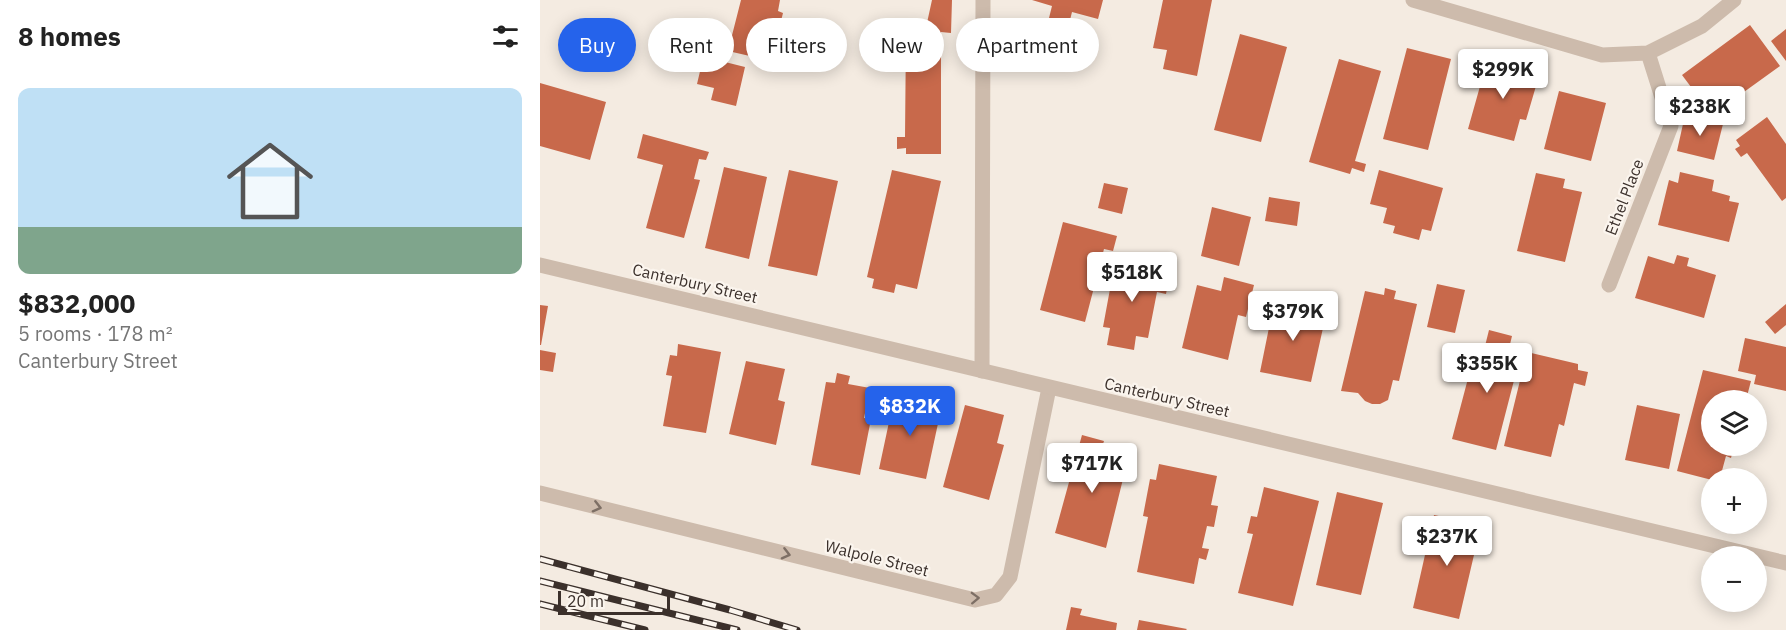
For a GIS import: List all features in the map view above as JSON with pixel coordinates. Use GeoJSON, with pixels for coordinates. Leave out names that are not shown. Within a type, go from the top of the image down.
{"type":"FeatureCollection","features":[{"type":"Feature","properties":{"kind":"street"},"geometry":{"type":"LineString","coordinates":[[982,371],[983,0]]}},
{"type":"Feature","properties":{"kind":"street"},"geometry":{"type":"LineString","coordinates":[[1413,0],[1602,55],[1648,53],[1702,26],[1734,0]]}},
{"type":"Feature","properties":{"kind":"street","name":"Ethel Place"},"geometry":{"type":"LineString","coordinates":[[1609,285],[1671,126],[1648,53]]}},
{"type":"Feature","properties":{"kind":"street","name":"Canterbury Street"},"geometry":{"type":"LineString","coordinates":[[540,265],[1786,563]]}},
{"type":"Feature","properties":{"kind":"street","name":"Walpole Street"},"geometry":{"type":"LineString","coordinates":[[540,493],[975,600],[996,595],[1010,577],[1049,388]]}},
{"type":"Feature","properties":{"kind":"building"},"geometry":{"type":"Polygon","coordinates":[[[741,0],[780,0],[778,11],[783,13],[782,18],[746,18],[746,55],[734,52],[734,27],[741,0]]]}},
{"type":"Feature","properties":{"kind":"building"},"geometry":{"type":"Polygon","coordinates":[[[932,0],[952,0],[951,33],[944,32],[944,18],[928,18],[932,0]]]}},
{"type":"Feature","properties":{"kind":"building"},"geometry":{"type":"Polygon","coordinates":[[[1032,0],[1103,0],[1098,18],[1072,12],[1070,18],[1049,18],[1052,6],[1032,0]]]}},
{"type":"Feature","properties":{"kind":"building"},"geometry":{"type":"Polygon","coordinates":[[[1163,0],[1212,0],[1197,76],[1163,69],[1167,50],[1153,48],[1163,0]]]}},
{"type":"Feature","properties":{"kind":"building"},"geometry":{"type":"Polygon","coordinates":[[[1750,25],[1780,66],[1712,115],[1682,75],[1750,25]]]}},
{"type":"Feature","properties":{"kind":"building"},"geometry":{"type":"Polygon","coordinates":[[[1786,29],[1786,61],[1771,41],[1786,29]]]}},
{"type":"Feature","properties":{"kind":"building"},"geometry":{"type":"Polygon","coordinates":[[[1240,34],[1287,47],[1261,142],[1214,130],[1240,34]]]}},
{"type":"Feature","properties":{"kind":"building"},"geometry":{"type":"Polygon","coordinates":[[[1407,48],[1451,59],[1428,150],[1383,139],[1407,48]]]}},
{"type":"Feature","properties":{"kind":"building"},"geometry":{"type":"Polygon","coordinates":[[[1495,57],[1533,67],[1528,84],[1536,86],[1526,120],[1520,119],[1514,141],[1468,129],[1484,72],[1490,74],[1495,57]]]}},
{"type":"Feature","properties":{"kind":"building"},"geometry":{"type":"Polygon","coordinates":[[[1339,59],[1381,71],[1355,161],[1366,164],[1364,172],[1352,168],[1350,174],[1309,162],[1339,59]]]}},
{"type":"Feature","properties":{"kind":"building"},"geometry":{"type":"Polygon","coordinates":[[[734,64],[745,67],[736,106],[711,100],[714,88],[697,84],[700,72],[734,72],[734,64]]]}},
{"type":"Feature","properties":{"kind":"building"},"geometry":{"type":"Polygon","coordinates":[[[906,72],[941,72],[941,154],[906,154],[906,148],[897,149],[897,137],[905,137],[906,72]]]}},
{"type":"Feature","properties":{"kind":"building"},"geometry":{"type":"Polygon","coordinates":[[[540,83],[606,102],[590,160],[540,146],[540,83]]]}},
{"type":"Feature","properties":{"kind":"building"},"geometry":{"type":"Polygon","coordinates":[[[1559,91],[1606,103],[1591,161],[1544,149],[1559,91]]]}},
{"type":"Feature","properties":{"kind":"building"},"geometry":{"type":"Polygon","coordinates":[[[1685,115],[1723,124],[1714,160],[1677,151],[1685,115]]]}},
{"type":"Feature","properties":{"kind":"building"},"geometry":{"type":"Polygon","coordinates":[[[1767,117],[1786,144],[1786,198],[1782,201],[1747,153],[1741,157],[1735,149],[1740,146],[1736,140],[1767,117]]]}},
{"type":"Feature","properties":{"kind":"building"},"geometry":{"type":"Polygon","coordinates":[[[643,134],[709,152],[706,160],[699,159],[694,179],[700,180],[684,238],[646,228],[663,165],[637,158],[643,134]]]}},
{"type":"Feature","properties":{"kind":"building"},"geometry":{"type":"Polygon","coordinates":[[[724,167],[767,177],[749,259],[705,248],[724,167]]]}},
{"type":"Feature","properties":{"kind":"building"},"geometry":{"type":"Polygon","coordinates":[[[789,170],[838,181],[817,276],[768,266],[789,170]]]}},
{"type":"Feature","properties":{"kind":"building"},"geometry":{"type":"Polygon","coordinates":[[[892,170],[941,181],[917,289],[896,284],[894,293],[872,288],[874,279],[867,277],[892,170]]]}},
{"type":"Feature","properties":{"kind":"building"},"geometry":{"type":"Polygon","coordinates":[[[1379,170],[1443,188],[1431,231],[1422,229],[1419,240],[1393,233],[1395,226],[1383,223],[1387,208],[1370,204],[1379,170]]]}},
{"type":"Feature","properties":{"kind":"building"},"geometry":{"type":"Polygon","coordinates":[[[1680,172],[1714,180],[1712,191],[1730,196],[1729,201],[1739,203],[1729,242],[1658,225],[1669,180],[1678,183],[1680,172]]]}},
{"type":"Feature","properties":{"kind":"building"},"geometry":{"type":"Polygon","coordinates":[[[1536,173],[1565,179],[1563,188],[1582,192],[1565,262],[1517,251],[1536,173]]]}},
{"type":"Feature","properties":{"kind":"building"},"geometry":{"type":"Polygon","coordinates":[[[1104,183],[1128,188],[1122,214],[1098,208],[1104,183]]]}},
{"type":"Feature","properties":{"kind":"building"},"geometry":{"type":"Polygon","coordinates":[[[1269,197],[1300,202],[1297,226],[1265,221],[1269,197]]]}},
{"type":"Feature","properties":{"kind":"building"},"geometry":{"type":"Polygon","coordinates":[[[1212,207],[1251,217],[1239,266],[1201,256],[1212,207]]]}},
{"type":"Feature","properties":{"kind":"building"},"geometry":{"type":"Polygon","coordinates":[[[1063,222],[1117,236],[1113,251],[1104,249],[1085,322],[1040,310],[1063,222]]]}},
{"type":"Feature","properties":{"kind":"building"},"geometry":{"type":"Polygon","coordinates":[[[1677,255],[1689,258],[1687,266],[1716,275],[1704,318],[1635,298],[1648,256],[1674,264],[1677,255]]]}},
{"type":"Feature","properties":{"kind":"building"},"geometry":{"type":"Polygon","coordinates":[[[1115,262],[1170,273],[1166,294],[1157,292],[1148,338],[1136,336],[1134,350],[1107,345],[1110,328],[1103,327],[1115,262]]]}},
{"type":"Feature","properties":{"kind":"building"},"geometry":{"type":"Polygon","coordinates":[[[1224,277],[1254,285],[1246,317],[1238,315],[1228,360],[1182,348],[1197,285],[1221,291],[1224,277]]]}},
{"type":"Feature","properties":{"kind":"building"},"geometry":{"type":"Polygon","coordinates":[[[1437,284],[1465,290],[1455,333],[1427,327],[1437,284]]]}},
{"type":"Feature","properties":{"kind":"building"},"geometry":{"type":"Polygon","coordinates":[[[1385,288],[1396,291],[1394,299],[1417,304],[1399,381],[1393,380],[1388,400],[1380,404],[1372,404],[1365,401],[1358,393],[1341,391],[1365,291],[1384,295],[1385,288]]]}},
{"type":"Feature","properties":{"kind":"building"},"geometry":{"type":"Polygon","coordinates":[[[1283,296],[1293,298],[1291,310],[1312,315],[1314,303],[1323,305],[1320,318],[1325,319],[1311,382],[1260,372],[1273,308],[1280,309],[1283,296]]]}},
{"type":"Feature","properties":{"kind":"building"},"geometry":{"type":"Polygon","coordinates":[[[1786,304],[1786,325],[1775,334],[1765,322],[1786,304]]]}},
{"type":"Feature","properties":{"kind":"building"},"geometry":{"type":"Polygon","coordinates":[[[540,305],[548,306],[541,345],[540,345],[540,305]]]}},
{"type":"Feature","properties":{"kind":"building"},"geometry":{"type":"Polygon","coordinates":[[[1489,330],[1512,336],[1506,361],[1518,365],[1496,450],[1452,439],[1475,352],[1483,354],[1489,330]]]}},
{"type":"Feature","properties":{"kind":"building"},"geometry":{"type":"Polygon","coordinates":[[[1745,338],[1786,347],[1786,391],[1754,384],[1756,375],[1738,371],[1745,338]]]}},
{"type":"Feature","properties":{"kind":"building"},"geometry":{"type":"Polygon","coordinates":[[[678,344],[721,352],[706,433],[663,426],[672,376],[666,375],[670,355],[677,356],[678,344]]]}},
{"type":"Feature","properties":{"kind":"building"},"geometry":{"type":"Polygon","coordinates":[[[540,350],[556,353],[553,372],[540,370],[540,350]]]}},
{"type":"Feature","properties":{"kind":"building"},"geometry":{"type":"Polygon","coordinates":[[[1527,352],[1578,364],[1578,370],[1588,372],[1585,386],[1574,383],[1564,426],[1559,424],[1551,457],[1504,446],[1527,352]]]}},
{"type":"Feature","properties":{"kind":"building"},"geometry":{"type":"Polygon","coordinates":[[[746,361],[785,369],[778,400],[785,402],[776,445],[729,434],[746,361]]]}},
{"type":"Feature","properties":{"kind":"building"},"geometry":{"type":"Polygon","coordinates":[[[1703,370],[1751,381],[1749,390],[1701,390],[1701,456],[1726,456],[1723,468],[1701,468],[1701,477],[1677,471],[1703,370]]]}},
{"type":"Feature","properties":{"kind":"building"},"geometry":{"type":"Polygon","coordinates":[[[837,373],[850,376],[848,384],[870,388],[864,418],[871,419],[860,475],[811,465],[826,382],[835,383],[837,373]]]}},
{"type":"Feature","properties":{"kind":"building"},"geometry":{"type":"Polygon","coordinates":[[[895,394],[942,405],[926,479],[879,469],[895,394]]]}},
{"type":"Feature","properties":{"kind":"building"},"geometry":{"type":"Polygon","coordinates":[[[965,405],[1004,415],[997,443],[1004,445],[989,500],[943,487],[965,405]]]}},
{"type":"Feature","properties":{"kind":"building"},"geometry":{"type":"Polygon","coordinates":[[[1637,405],[1680,414],[1669,469],[1625,460],[1637,405]]]}},
{"type":"Feature","properties":{"kind":"building"},"geometry":{"type":"Polygon","coordinates":[[[1082,435],[1104,441],[1102,447],[1113,446],[1122,454],[1117,478],[1123,479],[1106,548],[1055,533],[1082,435]]]}},
{"type":"Feature","properties":{"kind":"building"},"geometry":{"type":"Polygon","coordinates":[[[1159,464],[1217,476],[1211,505],[1218,506],[1214,527],[1207,526],[1202,548],[1209,549],[1206,560],[1199,558],[1194,584],[1137,572],[1148,517],[1143,516],[1150,479],[1156,480],[1159,464]]]}},
{"type":"Feature","properties":{"kind":"building"},"geometry":{"type":"Polygon","coordinates":[[[1264,487],[1319,501],[1293,606],[1238,593],[1253,534],[1247,533],[1251,516],[1257,517],[1264,487]]]}},
{"type":"Feature","properties":{"kind":"building"},"geometry":{"type":"Polygon","coordinates":[[[1337,492],[1383,503],[1361,595],[1316,585],[1337,492]]]}},
{"type":"Feature","properties":{"kind":"building"},"geometry":{"type":"Polygon","coordinates":[[[1434,515],[1481,525],[1459,619],[1413,608],[1434,515]]]}},
{"type":"Feature","properties":{"kind":"building"},"geometry":{"type":"Polygon","coordinates":[[[1071,607],[1082,609],[1080,615],[1117,623],[1116,630],[1066,630],[1071,607]]]}},
{"type":"Feature","properties":{"kind":"building"},"geometry":{"type":"Polygon","coordinates":[[[1139,620],[1187,629],[1137,630],[1139,620]]]}},
{"type":"Feature","properties":{"kind":"railway"},"geometry":{"type":"LineString","coordinates":[[540,559],[797,630]]}},
{"type":"Feature","properties":{"kind":"railway"},"geometry":{"type":"LineString","coordinates":[[540,581],[737,630]]}},
{"type":"Feature","properties":{"kind":"railway"},"geometry":{"type":"LineString","coordinates":[[540,604],[645,630]]}}]}
